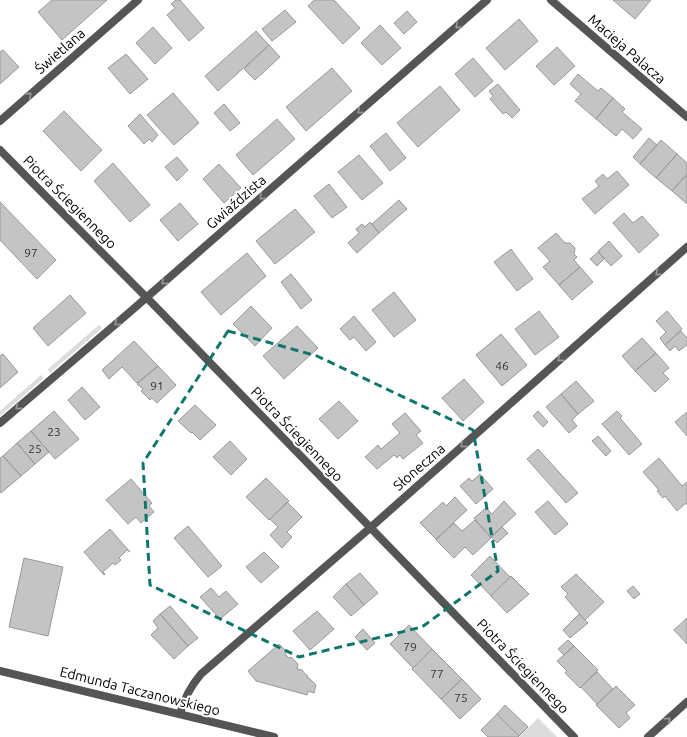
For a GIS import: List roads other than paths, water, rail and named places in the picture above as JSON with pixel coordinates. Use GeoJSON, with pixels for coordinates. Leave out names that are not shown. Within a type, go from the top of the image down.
{"type":"FeatureCollection","features":[{"type":"Feature","properties":{"kind":"street","name":"Świetlana"},"geometry":{"type":"LineString","coordinates":[[0,121],[138,0]]}},
{"type":"Feature","properties":{"kind":"street","name":"Gwiaździsta"},"geometry":{"type":"LineString","coordinates":[[0,423],[146,298],[487,0]]}},
{"type":"Feature","properties":{"kind":"street","name":"Macieja Palacza"},"geometry":{"type":"LineString","coordinates":[[551,0],[687,117]]}},
{"type":"Feature","properties":{"kind":"street","name":"Piotra Ściegiennego"},"geometry":{"type":"LineString","coordinates":[[0,150],[574,737]]}},
{"type":"Feature","properties":{"kind":"street","name":"Słoneczna"},"geometry":{"type":"LineString","coordinates":[[180,714],[183,702],[191,686],[200,674],[370,528],[687,247]]}},
{"type":"Feature","properties":{"kind":"street","name":"Edmunda Taczanowskiego"},"geometry":{"type":"LineString","coordinates":[[0,671],[274,737]]}},
{"type":"Feature","properties":{"kind":"street"},"geometry":{"type":"LineString","coordinates":[[648,737],[687,702]]}}]}
